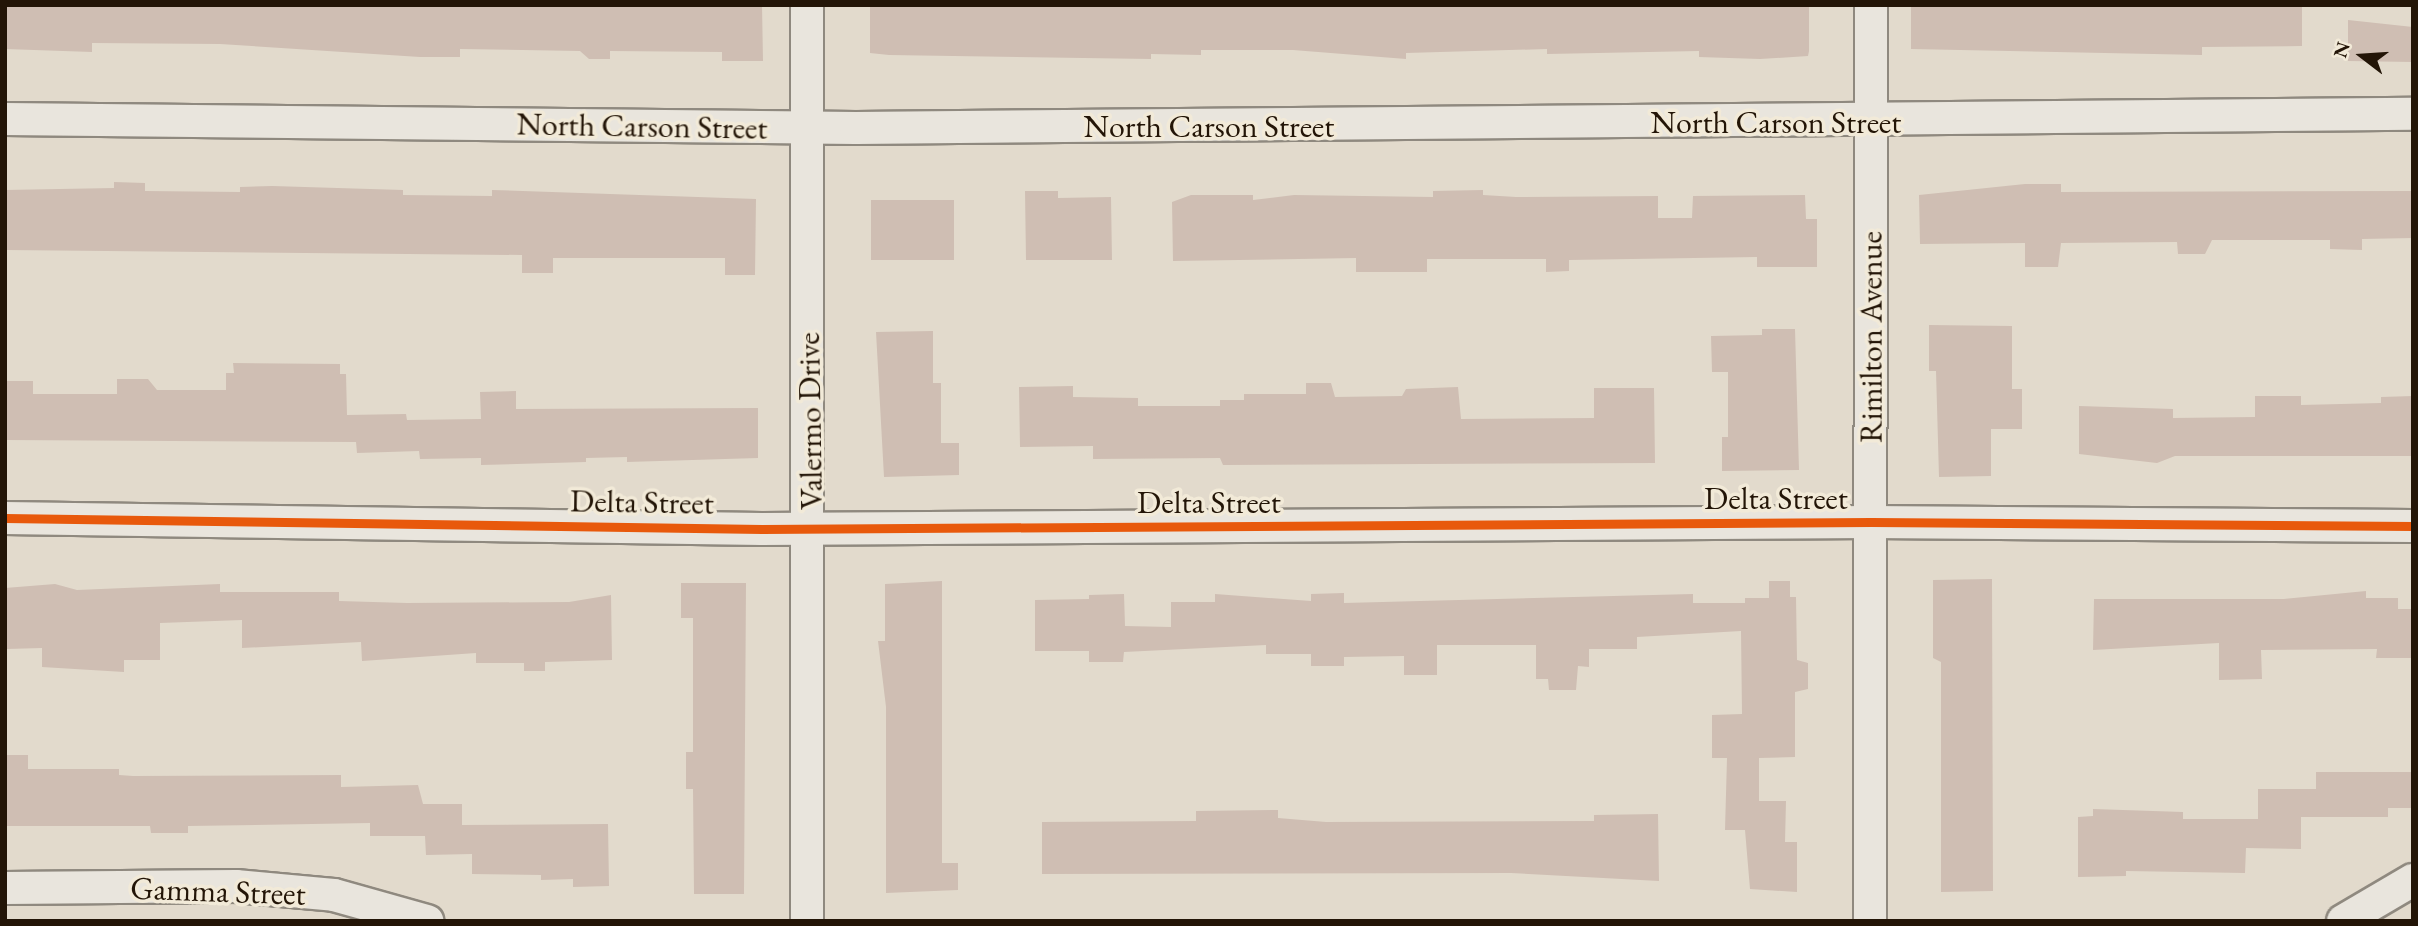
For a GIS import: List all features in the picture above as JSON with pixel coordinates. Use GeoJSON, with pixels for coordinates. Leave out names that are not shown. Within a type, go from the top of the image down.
{"type":"FeatureCollection","features":[{"type":"Feature","properties":{"kind":"street","name":"Valermo Drive"},"geometry":{"type":"LineString","coordinates":[[807,5],[811,528],[807,921]]}},
{"type":"Feature","properties":{"kind":"street","name":"Rimilton Avenue"},"geometry":{"type":"LineString","coordinates":[[1870,921],[1871,5]]}},
{"type":"Feature","properties":{"kind":"street","name":"North Carson Street"},"geometry":{"type":"LineString","coordinates":[[5,120],[808,128],[1871,121],[2413,114]]}},
{"type":"Feature","properties":{"kind":"street","name":"Delta Street"},"geometry":{"type":"LineString","coordinates":[[5,518],[811,528],[1871,522],[2413,526]]}},
{"type":"Feature","properties":{"kind":"street"},"geometry":{"type":"LineString","coordinates":[[2343,921],[2413,880]]}},
{"type":"Feature","properties":{"kind":"street","name":"Gamma Street"},"geometry":{"type":"LineString","coordinates":[[5,888],[236,886],[334,895],[427,921]]}},
{"type":"Feature","properties":{"kind":"building"},"geometry":{"type":"Polygon","coordinates":[[[5,5],[762,5],[763,61],[722,61],[722,52],[610,51],[610,59],[589,59],[580,51],[460,49],[460,57],[420,57],[220,44],[92,43],[92,52],[5,49],[5,5]]]}},
{"type":"Feature","properties":{"kind":"building"},"geometry":{"type":"Polygon","coordinates":[[[870,5],[1809,5],[1809,51],[1808,56],[1760,59],[1699,57],[1699,51],[1547,54],[1547,49],[1406,53],[1406,59],[1293,50],[1201,50],[1201,55],[1151,54],[1151,59],[889,55],[870,53],[870,5]]]}},
{"type":"Feature","properties":{"kind":"building"},"geometry":{"type":"Polygon","coordinates":[[[1911,5],[2302,5],[2302,46],[2202,47],[2202,55],[1911,49],[1911,5]]]}},
{"type":"Feature","properties":{"kind":"building"},"geometry":{"type":"Polygon","coordinates":[[[2348,20],[2413,27],[2413,62],[2348,61],[2348,20]]]}},
{"type":"Feature","properties":{"kind":"building"},"geometry":{"type":"Polygon","coordinates":[[[114,182],[145,183],[145,191],[240,192],[240,187],[272,186],[403,190],[403,195],[492,196],[492,190],[756,199],[755,275],[725,275],[725,258],[553,258],[553,273],[522,273],[522,255],[6,250],[5,190],[114,188],[114,182]]]}},
{"type":"Feature","properties":{"kind":"building"},"geometry":{"type":"Polygon","coordinates":[[[2025,184],[2061,184],[2061,192],[2413,191],[2413,238],[2362,239],[2362,250],[2330,249],[2330,240],[2212,240],[2205,254],[2178,254],[2177,242],[2061,243],[2058,267],[2025,267],[2025,243],[1920,244],[1919,195],[2025,184]]]}},
{"type":"Feature","properties":{"kind":"building"},"geometry":{"type":"Polygon","coordinates":[[[1483,190],[1483,195],[1516,197],[1658,196],[1658,218],[1692,218],[1693,196],[1805,195],[1806,219],[1817,219],[1817,267],[1757,267],[1757,257],[1569,260],[1569,271],[1546,272],[1546,259],[1427,259],[1427,272],[1356,272],[1356,258],[1173,261],[1172,202],[1191,195],[1253,195],[1253,200],[1294,195],[1433,197],[1433,191],[1483,190]]]}},
{"type":"Feature","properties":{"kind":"building"},"geometry":{"type":"Polygon","coordinates":[[[1025,191],[1058,191],[1058,198],[1111,197],[1112,260],[1026,260],[1025,191]]]}},
{"type":"Feature","properties":{"kind":"building"},"geometry":{"type":"Polygon","coordinates":[[[871,200],[954,200],[954,260],[871,260],[871,200]]]}},
{"type":"Feature","properties":{"kind":"building"},"geometry":{"type":"Polygon","coordinates":[[[1929,325],[2012,326],[2012,389],[2022,389],[2022,429],[1991,429],[1991,476],[1939,477],[1936,371],[1929,371],[1929,325]]]}},
{"type":"Feature","properties":{"kind":"building"},"geometry":{"type":"Polygon","coordinates":[[[1762,329],[1795,329],[1799,470],[1722,471],[1722,437],[1728,437],[1728,372],[1712,372],[1711,336],[1762,335],[1762,329]]]}},
{"type":"Feature","properties":{"kind":"building"},"geometry":{"type":"Polygon","coordinates":[[[933,331],[933,383],[941,383],[941,443],[959,443],[959,475],[884,477],[876,332],[933,331]]]}},
{"type":"Feature","properties":{"kind":"building"},"geometry":{"type":"Polygon","coordinates":[[[233,363],[340,364],[340,374],[346,374],[347,415],[406,414],[407,420],[481,419],[480,392],[516,391],[516,409],[758,408],[758,458],[627,462],[627,457],[586,458],[586,462],[481,465],[481,458],[420,459],[419,451],[357,453],[356,442],[5,440],[5,381],[33,381],[33,394],[117,394],[117,379],[148,379],[157,390],[226,390],[226,373],[234,373],[233,363]]]}},
{"type":"Feature","properties":{"kind":"building"},"geometry":{"type":"Polygon","coordinates":[[[1306,383],[1331,383],[1335,397],[1402,396],[1406,389],[1458,387],[1461,419],[1594,418],[1594,388],[1654,388],[1655,463],[1223,465],[1220,458],[1093,459],[1093,446],[1020,447],[1019,387],[1073,386],[1073,397],[1138,398],[1138,406],[1220,406],[1220,400],[1244,400],[1244,394],[1306,394],[1306,383]]]}},
{"type":"Feature","properties":{"kind":"building"},"geometry":{"type":"Polygon","coordinates":[[[2255,396],[2301,396],[2301,405],[2381,403],[2381,397],[2413,396],[2413,456],[2175,456],[2157,463],[2079,454],[2079,406],[2173,409],[2173,418],[2255,417],[2255,396]]]}},
{"type":"Feature","properties":{"kind":"building"},"geometry":{"type":"Polygon","coordinates":[[[1992,579],[1993,891],[1941,892],[1941,662],[1933,658],[1933,580],[1992,579]]]}},
{"type":"Feature","properties":{"kind":"building"},"geometry":{"type":"Polygon","coordinates":[[[942,581],[942,863],[958,863],[958,890],[886,893],[886,707],[878,641],[885,641],[885,584],[942,581]]]}},
{"type":"Feature","properties":{"kind":"building"},"geometry":{"type":"Polygon","coordinates":[[[1769,581],[1790,581],[1790,597],[1796,597],[1797,660],[1808,663],[1808,689],[1795,692],[1795,757],[1759,758],[1759,801],[1786,801],[1785,842],[1797,842],[1797,892],[1750,889],[1745,830],[1725,830],[1727,758],[1712,758],[1712,715],[1742,714],[1741,631],[1637,637],[1637,649],[1589,649],[1589,667],[1578,666],[1576,690],[1549,690],[1548,679],[1536,679],[1536,645],[1437,645],[1437,675],[1404,675],[1404,656],[1344,657],[1344,666],[1311,666],[1311,654],[1266,654],[1266,645],[1124,652],[1123,662],[1089,662],[1089,651],[1035,651],[1035,600],[1089,599],[1089,595],[1124,594],[1125,626],[1171,627],[1171,602],[1215,602],[1215,594],[1311,601],[1311,594],[1344,593],[1344,603],[1693,594],[1693,603],[1745,603],[1745,598],[1769,598],[1769,581]]]}},
{"type":"Feature","properties":{"kind":"building"},"geometry":{"type":"Polygon","coordinates":[[[681,583],[746,583],[744,894],[694,894],[693,789],[686,789],[686,752],[693,752],[693,618],[681,618],[681,583]]]}},
{"type":"Feature","properties":{"kind":"building"},"geometry":{"type":"Polygon","coordinates":[[[55,584],[77,590],[220,584],[220,592],[339,592],[339,601],[407,603],[569,602],[611,595],[612,660],[545,662],[545,671],[524,671],[524,663],[476,663],[476,653],[362,661],[361,642],[242,648],[242,620],[160,623],[160,660],[124,660],[124,672],[42,667],[42,648],[7,649],[5,588],[55,584]]]}},
{"type":"Feature","properties":{"kind":"building"},"geometry":{"type":"Polygon","coordinates":[[[2366,591],[2366,598],[2398,598],[2398,609],[2413,609],[2413,658],[2376,658],[2377,649],[2261,650],[2262,679],[2219,680],[2219,643],[2093,650],[2094,599],[2284,599],[2366,591]]]}},
{"type":"Feature","properties":{"kind":"building"},"geometry":{"type":"Polygon","coordinates":[[[5,755],[28,755],[28,769],[119,769],[119,775],[133,776],[341,775],[341,787],[418,785],[423,804],[462,804],[462,825],[608,824],[609,886],[573,887],[573,879],[541,880],[541,875],[472,874],[472,854],[426,855],[425,836],[370,836],[370,823],[188,826],[188,833],[151,833],[150,826],[5,826],[5,755]]]}},
{"type":"Feature","properties":{"kind":"building"},"geometry":{"type":"Polygon","coordinates":[[[2316,772],[2413,772],[2413,808],[2388,808],[2388,817],[2301,817],[2301,849],[2246,848],[2245,873],[2126,871],[2126,876],[2078,877],[2078,817],[2093,816],[2093,809],[2183,812],[2183,819],[2258,819],[2258,789],[2316,789],[2316,772]]]}},
{"type":"Feature","properties":{"kind":"building"},"geometry":{"type":"Polygon","coordinates":[[[1278,810],[1278,818],[1326,822],[1594,821],[1594,815],[1658,814],[1659,881],[1511,873],[1042,874],[1042,822],[1196,821],[1196,811],[1278,810]]]}},
{"type":"Feature","properties":{"kind":"cycle path"},"geometry":{"type":"LineString","coordinates":[[5,518],[762,529],[1871,522],[2413,526]]}}]}
